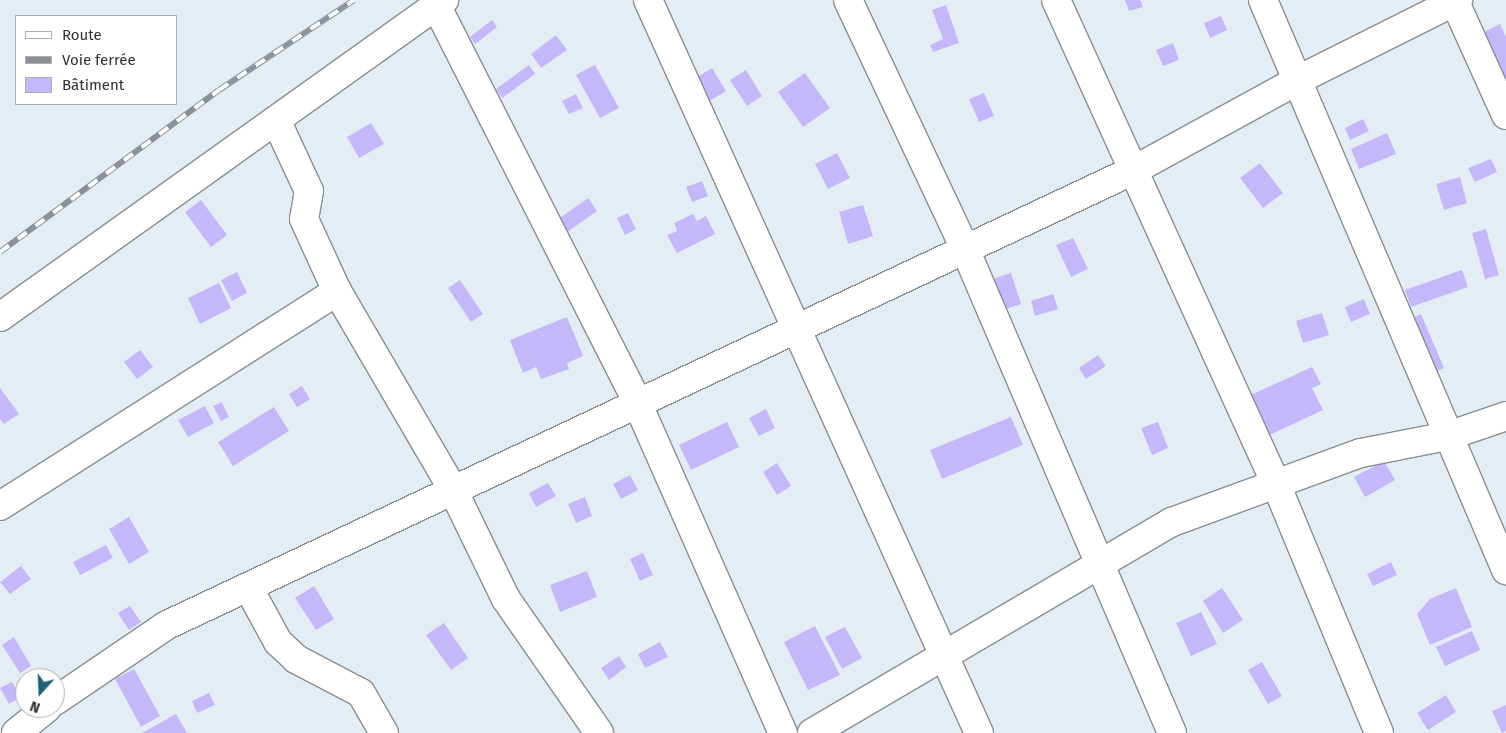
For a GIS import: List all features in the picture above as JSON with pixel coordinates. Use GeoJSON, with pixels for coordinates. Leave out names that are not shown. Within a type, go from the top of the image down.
{"type":"FeatureCollection","features":[{"type":"Feature","properties":{"kind":"street"},"geometry":{"type":"LineString","coordinates":[[648,0],[800,330],[979,733]]}},
{"type":"Feature","properties":{"kind":"street"},"geometry":{"type":"LineString","coordinates":[[848,0],[965,249],[1096,563],[1172,733]]}},
{"type":"Feature","properties":{"kind":"street"},"geometry":{"type":"LineString","coordinates":[[1056,0],[1276,484],[1379,733]]}},
{"type":"Feature","properties":{"kind":"street"},"geometry":{"type":"LineString","coordinates":[[1263,0],[1300,79],[1448,436],[1506,570]]}},
{"type":"Feature","properties":{"kind":"street"},"geometry":{"type":"LineString","coordinates":[[65,694],[167,624],[636,400],[800,330],[965,249],[1134,170],[1300,79],[1456,1],[1506,115]]}},
{"type":"Feature","properties":{"kind":"street"},"geometry":{"type":"LineString","coordinates":[[0,317],[440,3],[636,400],[783,733]]}},
{"type":"Feature","properties":{"kind":"street"},"geometry":{"type":"LineString","coordinates":[[276,120],[309,191],[306,225],[337,291],[452,488],[506,599],[600,733]]}},
{"type":"Feature","properties":{"kind":"street"},"geometry":{"type":"LineString","coordinates":[[0,506],[337,291]]}},
{"type":"Feature","properties":{"kind":"street"},"geometry":{"type":"LineString","coordinates":[[812,733],[1096,563],[1172,522],[1361,453],[1448,436],[1506,416]]}},
{"type":"Feature","properties":{"kind":"street"},"geometry":{"type":"LineString","coordinates":[[248,586],[278,642],[296,659],[361,693],[384,733]]}},
{"type":"Feature","properties":{"kind":"street"},"geometry":{"type":"LineString","coordinates":[[16,733],[35,718]]}},
{"type":"Feature","properties":{"kind":"building"},"geometry":{"type":"Polygon","coordinates":[[[1125,0],[1140,0],[1143,7],[1129,11],[1125,0]]]}},
{"type":"Feature","properties":{"kind":"building"},"geometry":{"type":"Polygon","coordinates":[[[946,5],[959,43],[933,52],[930,45],[943,39],[932,10],[946,5]]]}},
{"type":"Feature","properties":{"kind":"building"},"geometry":{"type":"Polygon","coordinates":[[[1221,16],[1227,30],[1210,38],[1204,23],[1221,16]]]}},
{"type":"Feature","properties":{"kind":"building"},"geometry":{"type":"Polygon","coordinates":[[[492,20],[497,27],[475,44],[470,37],[492,20]]]}},
{"type":"Feature","properties":{"kind":"building"},"geometry":{"type":"Polygon","coordinates":[[[1500,24],[1506,37],[1506,103],[1474,37],[1500,24]]]}},
{"type":"Feature","properties":{"kind":"building"},"geometry":{"type":"Polygon","coordinates":[[[556,35],[567,50],[541,68],[531,54],[556,35]]]}},
{"type":"Feature","properties":{"kind":"building"},"geometry":{"type":"Polygon","coordinates":[[[1173,43],[1179,60],[1163,66],[1156,50],[1173,43]]]}},
{"type":"Feature","properties":{"kind":"building"},"geometry":{"type":"Polygon","coordinates":[[[529,65],[535,74],[502,98],[496,89],[529,65]]]}},
{"type":"Feature","properties":{"kind":"building"},"geometry":{"type":"Polygon","coordinates":[[[595,65],[619,108],[600,118],[576,75],[595,65]]]}},
{"type":"Feature","properties":{"kind":"building"},"geometry":{"type":"Polygon","coordinates":[[[712,68],[726,91],[703,105],[689,82],[712,68]]]}},
{"type":"Feature","properties":{"kind":"building"},"geometry":{"type":"Polygon","coordinates":[[[746,70],[762,96],[747,106],[730,80],[746,70]]]}},
{"type":"Feature","properties":{"kind":"building"},"geometry":{"type":"Polygon","coordinates":[[[805,73],[830,108],[803,127],[778,92],[805,73]]]}},
{"type":"Feature","properties":{"kind":"building"},"geometry":{"type":"Polygon","coordinates":[[[984,93],[994,116],[979,122],[969,99],[984,93]]]}},
{"type":"Feature","properties":{"kind":"building"},"geometry":{"type":"Polygon","coordinates":[[[576,94],[583,108],[569,114],[562,101],[576,94]]]}},
{"type":"Feature","properties":{"kind":"building"},"geometry":{"type":"Polygon","coordinates":[[[1363,119],[1369,131],[1350,140],[1345,128],[1363,119]]]}},
{"type":"Feature","properties":{"kind":"building"},"geometry":{"type":"Polygon","coordinates":[[[371,123],[384,144],[359,158],[347,137],[371,123]]]}},
{"type":"Feature","properties":{"kind":"building"},"geometry":{"type":"Polygon","coordinates":[[[1387,133],[1396,154],[1359,169],[1351,149],[1387,133]]]}},
{"type":"Feature","properties":{"kind":"building"},"geometry":{"type":"Polygon","coordinates":[[[837,153],[850,178],[828,189],[815,164],[837,153]]]}},
{"type":"Feature","properties":{"kind":"building"},"geometry":{"type":"Polygon","coordinates":[[[1491,159],[1497,172],[1475,182],[1468,168],[1491,159]]]}},
{"type":"Feature","properties":{"kind":"building"},"geometry":{"type":"Polygon","coordinates":[[[1260,163],[1283,193],[1263,208],[1240,178],[1260,163]]]}},
{"type":"Feature","properties":{"kind":"building"},"geometry":{"type":"Polygon","coordinates":[[[1460,177],[1467,203],[1444,210],[1436,184],[1460,177]]]}},
{"type":"Feature","properties":{"kind":"building"},"geometry":{"type":"Polygon","coordinates":[[[702,181],[708,196],[692,202],[686,187],[702,181]]]}},
{"type":"Feature","properties":{"kind":"building"},"geometry":{"type":"Polygon","coordinates":[[[588,198],[597,211],[566,233],[557,220],[588,198]]]}},
{"type":"Feature","properties":{"kind":"building"},"geometry":{"type":"Polygon","coordinates":[[[201,200],[227,235],[211,247],[185,212],[201,200]]]}},
{"type":"Feature","properties":{"kind":"building"},"geometry":{"type":"Polygon","coordinates":[[[863,205],[873,236],[848,244],[839,212],[863,205]]]}},
{"type":"Feature","properties":{"kind":"building"},"geometry":{"type":"Polygon","coordinates":[[[628,213],[636,229],[625,235],[617,218],[628,213]]]}},
{"type":"Feature","properties":{"kind":"building"},"geometry":{"type":"Polygon","coordinates":[[[693,214],[697,221],[706,216],[715,234],[677,253],[667,235],[677,231],[674,223],[693,214]]]}},
{"type":"Feature","properties":{"kind":"building"},"geometry":{"type":"Polygon","coordinates":[[[1486,229],[1499,275],[1485,279],[1472,233],[1486,229]]]}},
{"type":"Feature","properties":{"kind":"building"},"geometry":{"type":"Polygon","coordinates":[[[1073,238],[1088,269],[1071,277],[1056,245],[1073,238]]]}},
{"type":"Feature","properties":{"kind":"building"},"geometry":{"type":"Polygon","coordinates":[[[1462,270],[1468,287],[1411,307],[1405,290],[1462,270]]]}},
{"type":"Feature","properties":{"kind":"building"},"geometry":{"type":"Polygon","coordinates":[[[237,272],[247,293],[232,301],[221,280],[237,272]]]}},
{"type":"Feature","properties":{"kind":"building"},"geometry":{"type":"Polygon","coordinates":[[[1011,273],[1021,304],[1000,311],[990,280],[1011,273]]]}},
{"type":"Feature","properties":{"kind":"building"},"geometry":{"type":"Polygon","coordinates":[[[460,280],[483,314],[471,322],[448,288],[460,280]]]}},
{"type":"Feature","properties":{"kind":"building"},"geometry":{"type":"Polygon","coordinates":[[[219,283],[231,308],[200,324],[188,298],[219,283]]]}},
{"type":"Feature","properties":{"kind":"building"},"geometry":{"type":"Polygon","coordinates":[[[1053,294],[1058,309],[1035,316],[1031,301],[1053,294]]]}},
{"type":"Feature","properties":{"kind":"building"},"geometry":{"type":"Polygon","coordinates":[[[1364,299],[1370,314],[1351,322],[1345,307],[1364,299]]]}},
{"type":"Feature","properties":{"kind":"building"},"geometry":{"type":"Polygon","coordinates":[[[1322,313],[1329,335],[1303,343],[1296,321],[1322,313]]]}},
{"type":"Feature","properties":{"kind":"building"},"geometry":{"type":"Polygon","coordinates":[[[1421,314],[1444,368],[1430,374],[1407,320],[1421,314]]]}},
{"type":"Feature","properties":{"kind":"building"},"geometry":{"type":"Polygon","coordinates":[[[567,317],[583,356],[567,363],[569,369],[541,379],[536,367],[523,373],[510,340],[567,317]]]}},
{"type":"Feature","properties":{"kind":"building"},"geometry":{"type":"Polygon","coordinates":[[[140,350],[153,367],[137,379],[124,362],[140,350]]]}},
{"type":"Feature","properties":{"kind":"building"},"geometry":{"type":"Polygon","coordinates":[[[1098,355],[1106,366],[1086,379],[1079,368],[1098,355]]]}},
{"type":"Feature","properties":{"kind":"building"},"geometry":{"type":"Polygon","coordinates":[[[1312,367],[1321,384],[1312,388],[1323,410],[1259,440],[1240,400],[1312,367]]]}},
{"type":"Feature","properties":{"kind":"building"},"geometry":{"type":"Polygon","coordinates":[[[302,386],[310,399],[297,407],[289,394],[302,386]]]}},
{"type":"Feature","properties":{"kind":"building"},"geometry":{"type":"Polygon","coordinates":[[[0,388],[19,414],[4,424],[0,419],[0,388]]]}},
{"type":"Feature","properties":{"kind":"building"},"geometry":{"type":"Polygon","coordinates":[[[222,402],[229,417],[221,421],[213,406],[222,402]]]}},
{"type":"Feature","properties":{"kind":"building"},"geometry":{"type":"Polygon","coordinates":[[[205,406],[214,423],[188,437],[178,420],[205,406]]]}},
{"type":"Feature","properties":{"kind":"building"},"geometry":{"type":"Polygon","coordinates":[[[274,407],[289,431],[233,466],[218,442],[274,407]]]}},
{"type":"Feature","properties":{"kind":"building"},"geometry":{"type":"Polygon","coordinates":[[[766,409],[775,428],[759,436],[749,418],[766,409]]]}},
{"type":"Feature","properties":{"kind":"building"},"geometry":{"type":"Polygon","coordinates":[[[1011,417],[1023,445],[942,479],[930,450],[1011,417]]]}},
{"type":"Feature","properties":{"kind":"building"},"geometry":{"type":"Polygon","coordinates":[[[727,422],[739,447],[691,470],[679,445],[727,422]]]}},
{"type":"Feature","properties":{"kind":"building"},"geometry":{"type":"Polygon","coordinates":[[[1158,422],[1168,448],[1152,455],[1141,428],[1158,422]]]}},
{"type":"Feature","properties":{"kind":"building"},"geometry":{"type":"Polygon","coordinates":[[[1384,461],[1395,480],[1365,497],[1354,477],[1384,461]]]}},
{"type":"Feature","properties":{"kind":"building"},"geometry":{"type":"Polygon","coordinates":[[[777,463],[791,486],[777,495],[763,472],[777,463]]]}},
{"type":"Feature","properties":{"kind":"building"},"geometry":{"type":"Polygon","coordinates":[[[630,475],[638,490],[621,499],[613,484],[630,475]]]}},
{"type":"Feature","properties":{"kind":"building"},"geometry":{"type":"Polygon","coordinates":[[[548,483],[556,496],[536,507],[529,493],[548,483]]]}},
{"type":"Feature","properties":{"kind":"building"},"geometry":{"type":"Polygon","coordinates":[[[585,497],[592,516],[576,523],[568,504],[585,497]]]}},
{"type":"Feature","properties":{"kind":"building"},"geometry":{"type":"Polygon","coordinates":[[[129,517],[149,552],[129,564],[109,529],[129,517]]]}},
{"type":"Feature","properties":{"kind":"building"},"geometry":{"type":"Polygon","coordinates":[[[106,545],[113,558],[80,575],[73,562],[106,545]]]}},
{"type":"Feature","properties":{"kind":"building"},"geometry":{"type":"Polygon","coordinates":[[[643,553],[653,575],[640,581],[630,559],[643,553]]]}},
{"type":"Feature","properties":{"kind":"building"},"geometry":{"type":"Polygon","coordinates":[[[1391,562],[1397,575],[1373,586],[1367,574],[1391,562]]]}},
{"type":"Feature","properties":{"kind":"building"},"geometry":{"type":"Polygon","coordinates":[[[21,566],[31,579],[10,594],[0,582],[21,566]]]}},
{"type":"Feature","properties":{"kind":"building"},"geometry":{"type":"Polygon","coordinates":[[[587,571],[597,597],[560,612],[550,585],[587,571]]]}},
{"type":"Feature","properties":{"kind":"building"},"geometry":{"type":"Polygon","coordinates":[[[314,586],[334,619],[316,630],[295,598],[314,586]]]}},
{"type":"Feature","properties":{"kind":"building"},"geometry":{"type":"Polygon","coordinates":[[[1222,588],[1243,620],[1223,633],[1203,601],[1222,588]]]}},
{"type":"Feature","properties":{"kind":"building"},"geometry":{"type":"Polygon","coordinates":[[[1456,588],[1472,627],[1430,645],[1417,614],[1430,599],[1456,588]]]}},
{"type":"Feature","properties":{"kind":"building"},"geometry":{"type":"Polygon","coordinates":[[[130,606],[141,622],[129,630],[118,613],[130,606]]]}},
{"type":"Feature","properties":{"kind":"building"},"geometry":{"type":"Polygon","coordinates":[[[1201,612],[1217,644],[1191,656],[1176,623],[1201,612]]]}},
{"type":"Feature","properties":{"kind":"building"},"geometry":{"type":"Polygon","coordinates":[[[444,623],[468,658],[451,670],[426,635],[444,623]]]}},
{"type":"Feature","properties":{"kind":"building"},"geometry":{"type":"Polygon","coordinates":[[[815,626],[840,675],[808,690],[784,642],[815,626]]]}},
{"type":"Feature","properties":{"kind":"building"},"geometry":{"type":"Polygon","coordinates":[[[845,627],[862,658],[842,669],[825,637],[845,627]]]}},
{"type":"Feature","properties":{"kind":"building"},"geometry":{"type":"Polygon","coordinates":[[[1472,631],[1480,650],[1445,666],[1436,647],[1472,631]]]}},
{"type":"Feature","properties":{"kind":"building"},"geometry":{"type":"Polygon","coordinates":[[[14,637],[31,666],[28,668],[17,668],[2,645],[14,637]]]}},
{"type":"Feature","properties":{"kind":"building"},"geometry":{"type":"Polygon","coordinates":[[[660,642],[668,657],[645,668],[638,654],[660,642]]]}},
{"type":"Feature","properties":{"kind":"building"},"geometry":{"type":"Polygon","coordinates":[[[619,656],[626,667],[609,680],[601,668],[619,656]]]}},
{"type":"Feature","properties":{"kind":"building"},"geometry":{"type":"Polygon","coordinates":[[[1262,662],[1282,696],[1268,704],[1248,670],[1262,662]]]}},
{"type":"Feature","properties":{"kind":"building"},"geometry":{"type":"Polygon","coordinates":[[[134,669],[160,716],[141,727],[115,679],[134,669]]]}},
{"type":"Feature","properties":{"kind":"building"},"geometry":{"type":"Polygon","coordinates":[[[12,682],[15,687],[15,700],[9,704],[0,688],[12,682]]]}},
{"type":"Feature","properties":{"kind":"building"},"geometry":{"type":"Polygon","coordinates":[[[209,693],[215,705],[197,713],[192,701],[209,693]]]}},
{"type":"Feature","properties":{"kind":"building"},"geometry":{"type":"Polygon","coordinates":[[[1446,695],[1456,712],[1428,730],[1417,713],[1446,695]]]}},
{"type":"Feature","properties":{"kind":"building"},"geometry":{"type":"Polygon","coordinates":[[[1506,705],[1506,731],[1502,733],[1492,711],[1506,705]]]}},
{"type":"Feature","properties":{"kind":"building"},"geometry":{"type":"Polygon","coordinates":[[[176,714],[187,733],[142,733],[176,714]]]}},
{"type":"Feature","properties":{"kind":"railway"},"geometry":{"type":"LineString","coordinates":[[0,252],[219,90],[354,0]]}}]}
